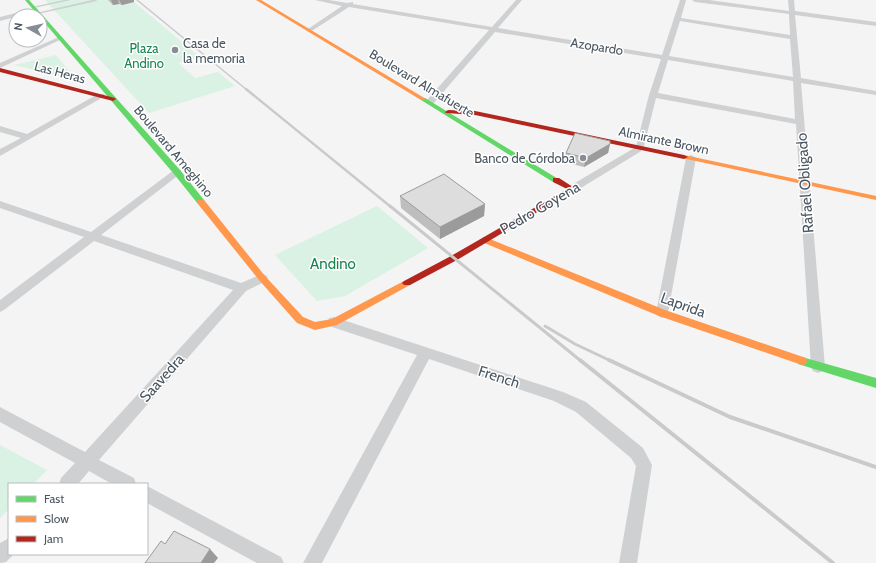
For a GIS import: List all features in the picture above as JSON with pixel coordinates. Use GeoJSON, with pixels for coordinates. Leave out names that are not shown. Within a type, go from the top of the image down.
{"type":"FeatureCollection","features":[{"type":"Feature","properties":{"kind":"main road","name":"Boulevard Almafuerte"},"geometry":{"type":"LineString","coordinates":[[258,0],[430,102],[572,189]]}},
{"type":"Feature","properties":{"kind":"main road","name":"Boulevard Ameghino"},"geometry":{"type":"LineString","coordinates":[[34,7],[177,172],[262,278],[300,320]]}},
{"type":"Feature","properties":{"kind":"main road","name":"Las Heras"},"geometry":{"type":"LineString","coordinates":[[0,70],[113,99]]}},
{"type":"Feature","properties":{"kind":"main road","name":"Almirante Brown"},"geometry":{"type":"LineString","coordinates":[[446,112],[476,113],[876,198]]}},
{"type":"Feature","properties":{"kind":"main road","name":"Pedro Goyena"},"geometry":{"type":"LineString","coordinates":[[300,320],[315,326],[334,322],[485,240],[572,189]]}},
{"type":"Feature","properties":{"kind":"main road","name":"Laprida"},"geometry":{"type":"LineString","coordinates":[[485,240],[662,313],[818,367],[876,383]]}},
{"type":"Feature","properties":{"kind":"street","name":"Azopardo"},"geometry":{"type":"LineString","coordinates":[[318,0],[876,93]]}},
{"type":"Feature","properties":{"kind":"street"},"geometry":{"type":"LineString","coordinates":[[310,30],[356,0]]}},
{"type":"Feature","properties":{"kind":"street"},"geometry":{"type":"LineString","coordinates":[[430,102],[519,0]]}},
{"type":"Feature","properties":{"kind":"street"},"geometry":{"type":"LineString","coordinates":[[640,148],[653,95],[683,0]]}},
{"type":"Feature","properties":{"kind":"street"},"geometry":{"type":"LineString","coordinates":[[695,0],[876,24]]}},
{"type":"Feature","properties":{"kind":"street","name":"Rafael Obligado"},"geometry":{"type":"LineString","coordinates":[[791,0],[818,367]]}},
{"type":"Feature","properties":{"kind":"street"},"geometry":{"type":"LineString","coordinates":[[0,15],[10,11],[34,7]]}},
{"type":"Feature","properties":{"kind":"street"},"geometry":{"type":"LineString","coordinates":[[0,19],[34,7]]}},
{"type":"Feature","properties":{"kind":"street"},"geometry":{"type":"LineString","coordinates":[[677,19],[793,37]]}},
{"type":"Feature","properties":{"kind":"street"},"geometry":{"type":"LineString","coordinates":[[0,66],[61,38]]}},
{"type":"Feature","properties":{"kind":"street"},"geometry":{"type":"LineString","coordinates":[[653,95],[800,122]]}},
{"type":"Feature","properties":{"kind":"street"},"geometry":{"type":"LineString","coordinates":[[0,153],[101,96]]}},
{"type":"Feature","properties":{"kind":"street"},"geometry":{"type":"LineString","coordinates":[[0,128],[28,137]]}},
{"type":"Feature","properties":{"kind":"street","name":"Pedro Goyena"},"geometry":{"type":"LineString","coordinates":[[572,189],[640,148]]}},
{"type":"Feature","properties":{"kind":"street"},"geometry":{"type":"LineString","coordinates":[[662,313],[691,158]]}},
{"type":"Feature","properties":{"kind":"street"},"geometry":{"type":"LineString","coordinates":[[0,307],[177,172]]}},
{"type":"Feature","properties":{"kind":"street"},"geometry":{"type":"LineString","coordinates":[[0,204],[242,288]]}},
{"type":"Feature","properties":{"kind":"street","name":"Saavedra"},"geometry":{"type":"LineString","coordinates":[[68,483],[242,288],[262,278]]}},
{"type":"Feature","properties":{"kind":"street","name":"French"},"geometry":{"type":"LineString","coordinates":[[334,322],[558,396],[581,407],[636,453],[644,465],[628,563]]}},
{"type":"Feature","properties":{"kind":"street"},"geometry":{"type":"LineString","coordinates":[[312,563],[425,353]]}},
{"type":"Feature","properties":{"kind":"street"},"geometry":{"type":"LineString","coordinates":[[0,414],[126,483]]}},
{"type":"Feature","properties":{"kind":"street"},"geometry":{"type":"LineString","coordinates":[[148,495],[275,563]]}},
{"type":"Feature","properties":{"kind":"street"},"geometry":{"type":"LineString","coordinates":[[0,556],[8,547]]}},
{"type":"Feature","properties":{"kind":"lane"},"geometry":{"type":"LineString","coordinates":[[34,7],[69,0]]}},
{"type":"Feature","properties":{"kind":"lane"},"geometry":{"type":"LineString","coordinates":[[34,7],[95,1],[94,0]]}},
{"type":"Feature","properties":{"kind":"green space","name":"Plaza Andino"},"geometry":{"type":"Polygon","coordinates":[[[45,0],[108,0],[113,5],[122,5],[134,2],[200,57],[178,63],[195,78],[218,72],[235,86],[149,113],[45,0]]]}},
{"type":"Feature","properties":{"kind":"green space"},"geometry":{"type":"Polygon","coordinates":[[[56,55],[76,80],[14,65],[56,55]]]}},
{"type":"Feature","properties":{"kind":"green space","name":"Andino"},"geometry":{"type":"Polygon","coordinates":[[[377,206],[428,248],[345,296],[317,301],[275,255],[377,206]]]}},
{"type":"Feature","properties":{"kind":"green space"},"geometry":{"type":"Polygon","coordinates":[[[0,445],[47,470],[34,483],[8,483],[8,510],[0,518],[0,445]]]}},
{"type":"Feature","properties":{"kind":"building"},"geometry":{"type":"Polygon","coordinates":[[[575,133],[610,141],[610,144],[586,158],[566,153],[575,133]]]}},
{"type":"Feature","properties":{"kind":"building"},"geometry":{"type":"Polygon","coordinates":[[[444,174],[485,204],[440,227],[400,196],[444,174]]]}},
{"type":"Feature","properties":{"kind":"building"},"geometry":{"type":"Polygon","coordinates":[[[174,531],[210,549],[201,563],[145,563],[161,541],[165,544],[174,531]]]}},
{"type":"Feature","properties":{"kind":"railway"},"geometry":{"type":"LineString","coordinates":[[137,0],[247,90]]}},
{"type":"Feature","properties":{"kind":"railway"},"geometry":{"type":"LineString","coordinates":[[246,89],[391,207]]}},
{"type":"Feature","properties":{"kind":"railway"},"geometry":{"type":"LineString","coordinates":[[390,206],[581,361]]}},
{"type":"Feature","properties":{"kind":"railway"},"geometry":{"type":"LineString","coordinates":[[545,326],[575,344],[611,361]]}},
{"type":"Feature","properties":{"kind":"railway"},"geometry":{"type":"LineString","coordinates":[[580,360],[833,563]]}},
{"type":"Feature","properties":{"kind":"railway"},"geometry":{"type":"LineString","coordinates":[[609,360],[730,417],[876,467]]}},
{"type":"Feature","properties":{"kind":"traffic: fast"},"geometry":{"type":"LineString","coordinates":[[27,0],[177,172],[201,202]]}},
{"type":"Feature","properties":{"kind":"traffic: fast"},"geometry":{"type":"LineString","coordinates":[[423,99],[556,180]]}},
{"type":"Feature","properties":{"kind":"traffic: fast"},"geometry":{"type":"LineString","coordinates":[[802,361],[876,383]]}},
{"type":"Feature","properties":{"kind":"traffic: slow"},"geometry":{"type":"LineString","coordinates":[[258,0],[423,99]]}},
{"type":"Feature","properties":{"kind":"traffic: slow"},"geometry":{"type":"LineString","coordinates":[[684,157],[876,198]]}},
{"type":"Feature","properties":{"kind":"traffic: slow"},"geometry":{"type":"LineString","coordinates":[[201,202],[262,278],[300,320],[315,326],[334,322],[407,283]]}},
{"type":"Feature","properties":{"kind":"traffic: slow"},"geometry":{"type":"LineString","coordinates":[[485,240],[662,313],[802,361]]}},
{"type":"Feature","properties":{"kind":"traffic: jam"},"geometry":{"type":"LineString","coordinates":[[0,70],[113,99]]}},
{"type":"Feature","properties":{"kind":"traffic: jam"},"geometry":{"type":"LineString","coordinates":[[448,112],[475,113],[684,157]]}},
{"type":"Feature","properties":{"kind":"traffic: jam"},"geometry":{"type":"LineString","coordinates":[[407,283],[454,258],[572,189],[556,180]]}},
{"type":"Feature","properties":{"kind":"place","name":"Casa de la memoria"},"geometry":{"type":"Point","coordinates":[175,50]}},
{"type":"Feature","properties":{"kind":"place","name":"Banco de Córdoba"},"geometry":{"type":"Point","coordinates":[583,158]}}]}
